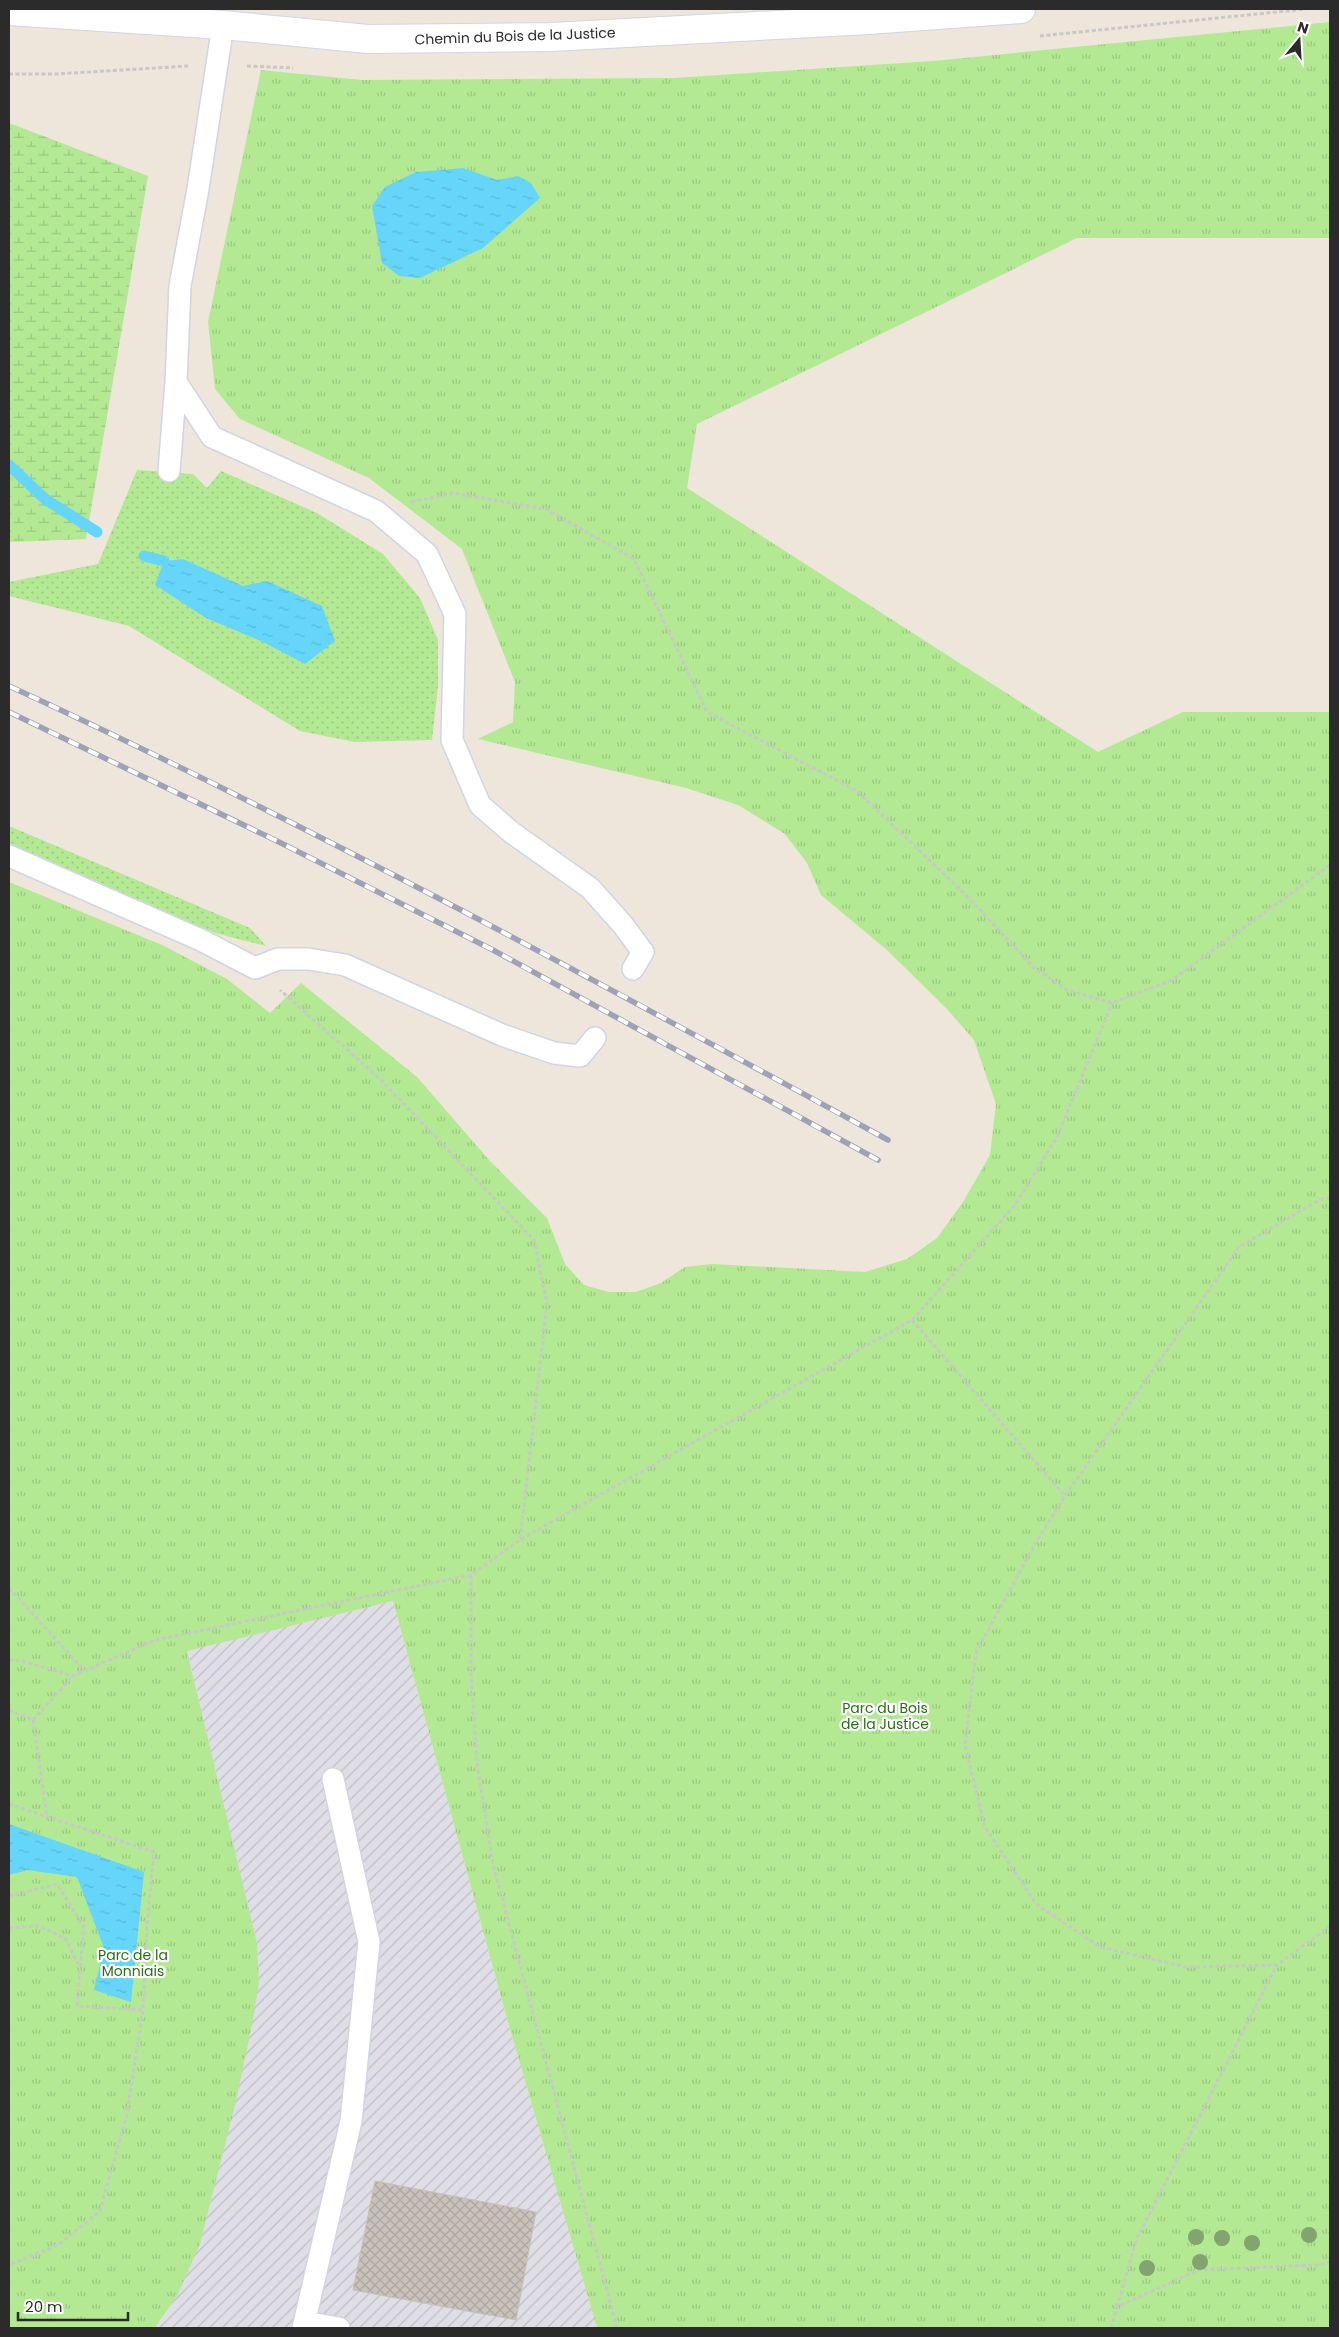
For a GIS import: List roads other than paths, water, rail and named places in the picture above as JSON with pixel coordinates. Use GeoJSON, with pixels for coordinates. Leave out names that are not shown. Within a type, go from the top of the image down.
{"type":"FeatureCollection","features":[{"type":"Feature","properties":{"kind":"street","name":"Chemin du Bois de la Justice"},"geometry":{"type":"LineString","coordinates":[[9,11],[223,25],[368,39],[551,37],[869,20],[1021,9]]}},
{"type":"Feature","properties":{"kind":"lane"},"geometry":{"type":"LineString","coordinates":[[169,471],[176,382],[180,286],[218,65],[223,25]]}},
{"type":"Feature","properties":{"kind":"lane"},"geometry":{"type":"LineString","coordinates":[[176,382],[212,437],[376,510],[427,554],[455,614],[452,740],[480,805],[511,832],[590,888],[624,925],[643,952],[633,969]]}},
{"type":"Feature","properties":{"kind":"lane"},"geometry":{"type":"LineString","coordinates":[[9,856],[202,940],[255,968],[278,959],[308,959],[345,965],[502,1035],[554,1053],[580,1056],[595,1038]]}},
{"type":"Feature","properties":{"kind":"lane"},"geometry":{"type":"LineString","coordinates":[[333,1779],[369,1942],[351,2121],[304,2325],[339,2328]]}},
{"type":"Feature","properties":{"kind":"water"},"geometry":{"type":"Polygon","coordinates":[[[463,168],[497,180],[518,176],[531,183],[540,198],[483,248],[420,278],[399,276],[382,263],[372,206],[385,187],[416,172],[463,168]]]}},
{"type":"Feature","properties":{"kind":"water"},"geometry":{"type":"Polygon","coordinates":[[[183,559],[243,586],[267,581],[322,606],[335,641],[305,664],[263,642],[206,618],[155,585],[164,561],[183,559]]]}},
{"type":"Feature","properties":{"kind":"water"},"geometry":{"type":"Polygon","coordinates":[[[9,1824],[144,1872],[131,2002],[94,1990],[104,1948],[77,1877],[27,1870],[9,1875],[9,1824]]]}},
{"type":"Feature","properties":{"kind":"waterway"},"geometry":{"type":"LineString","coordinates":[[9,465],[45,499],[97,532]]}},
{"type":"Feature","properties":{"kind":"waterway"},"geometry":{"type":"LineString","coordinates":[[144,556],[164,561]]}},
{"type":"Feature","properties":{"kind":"railway"},"geometry":{"type":"LineString","coordinates":[[9,686],[232,793],[342,849],[562,963],[888,1140]]}},
{"type":"Feature","properties":{"kind":"railway"},"geometry":{"type":"LineString","coordinates":[[9,712],[279,842],[493,950],[878,1160]]}},
{"type":"Feature","properties":{"kind":"park label","name":"Parc du Bois de la Justice"},"geometry":{"type":"Point","coordinates":[885,1716]}},
{"type":"Feature","properties":{"kind":"park label","name":"Parc de la Monniais"},"geometry":{"type":"Point","coordinates":[133,1964]}}]}
